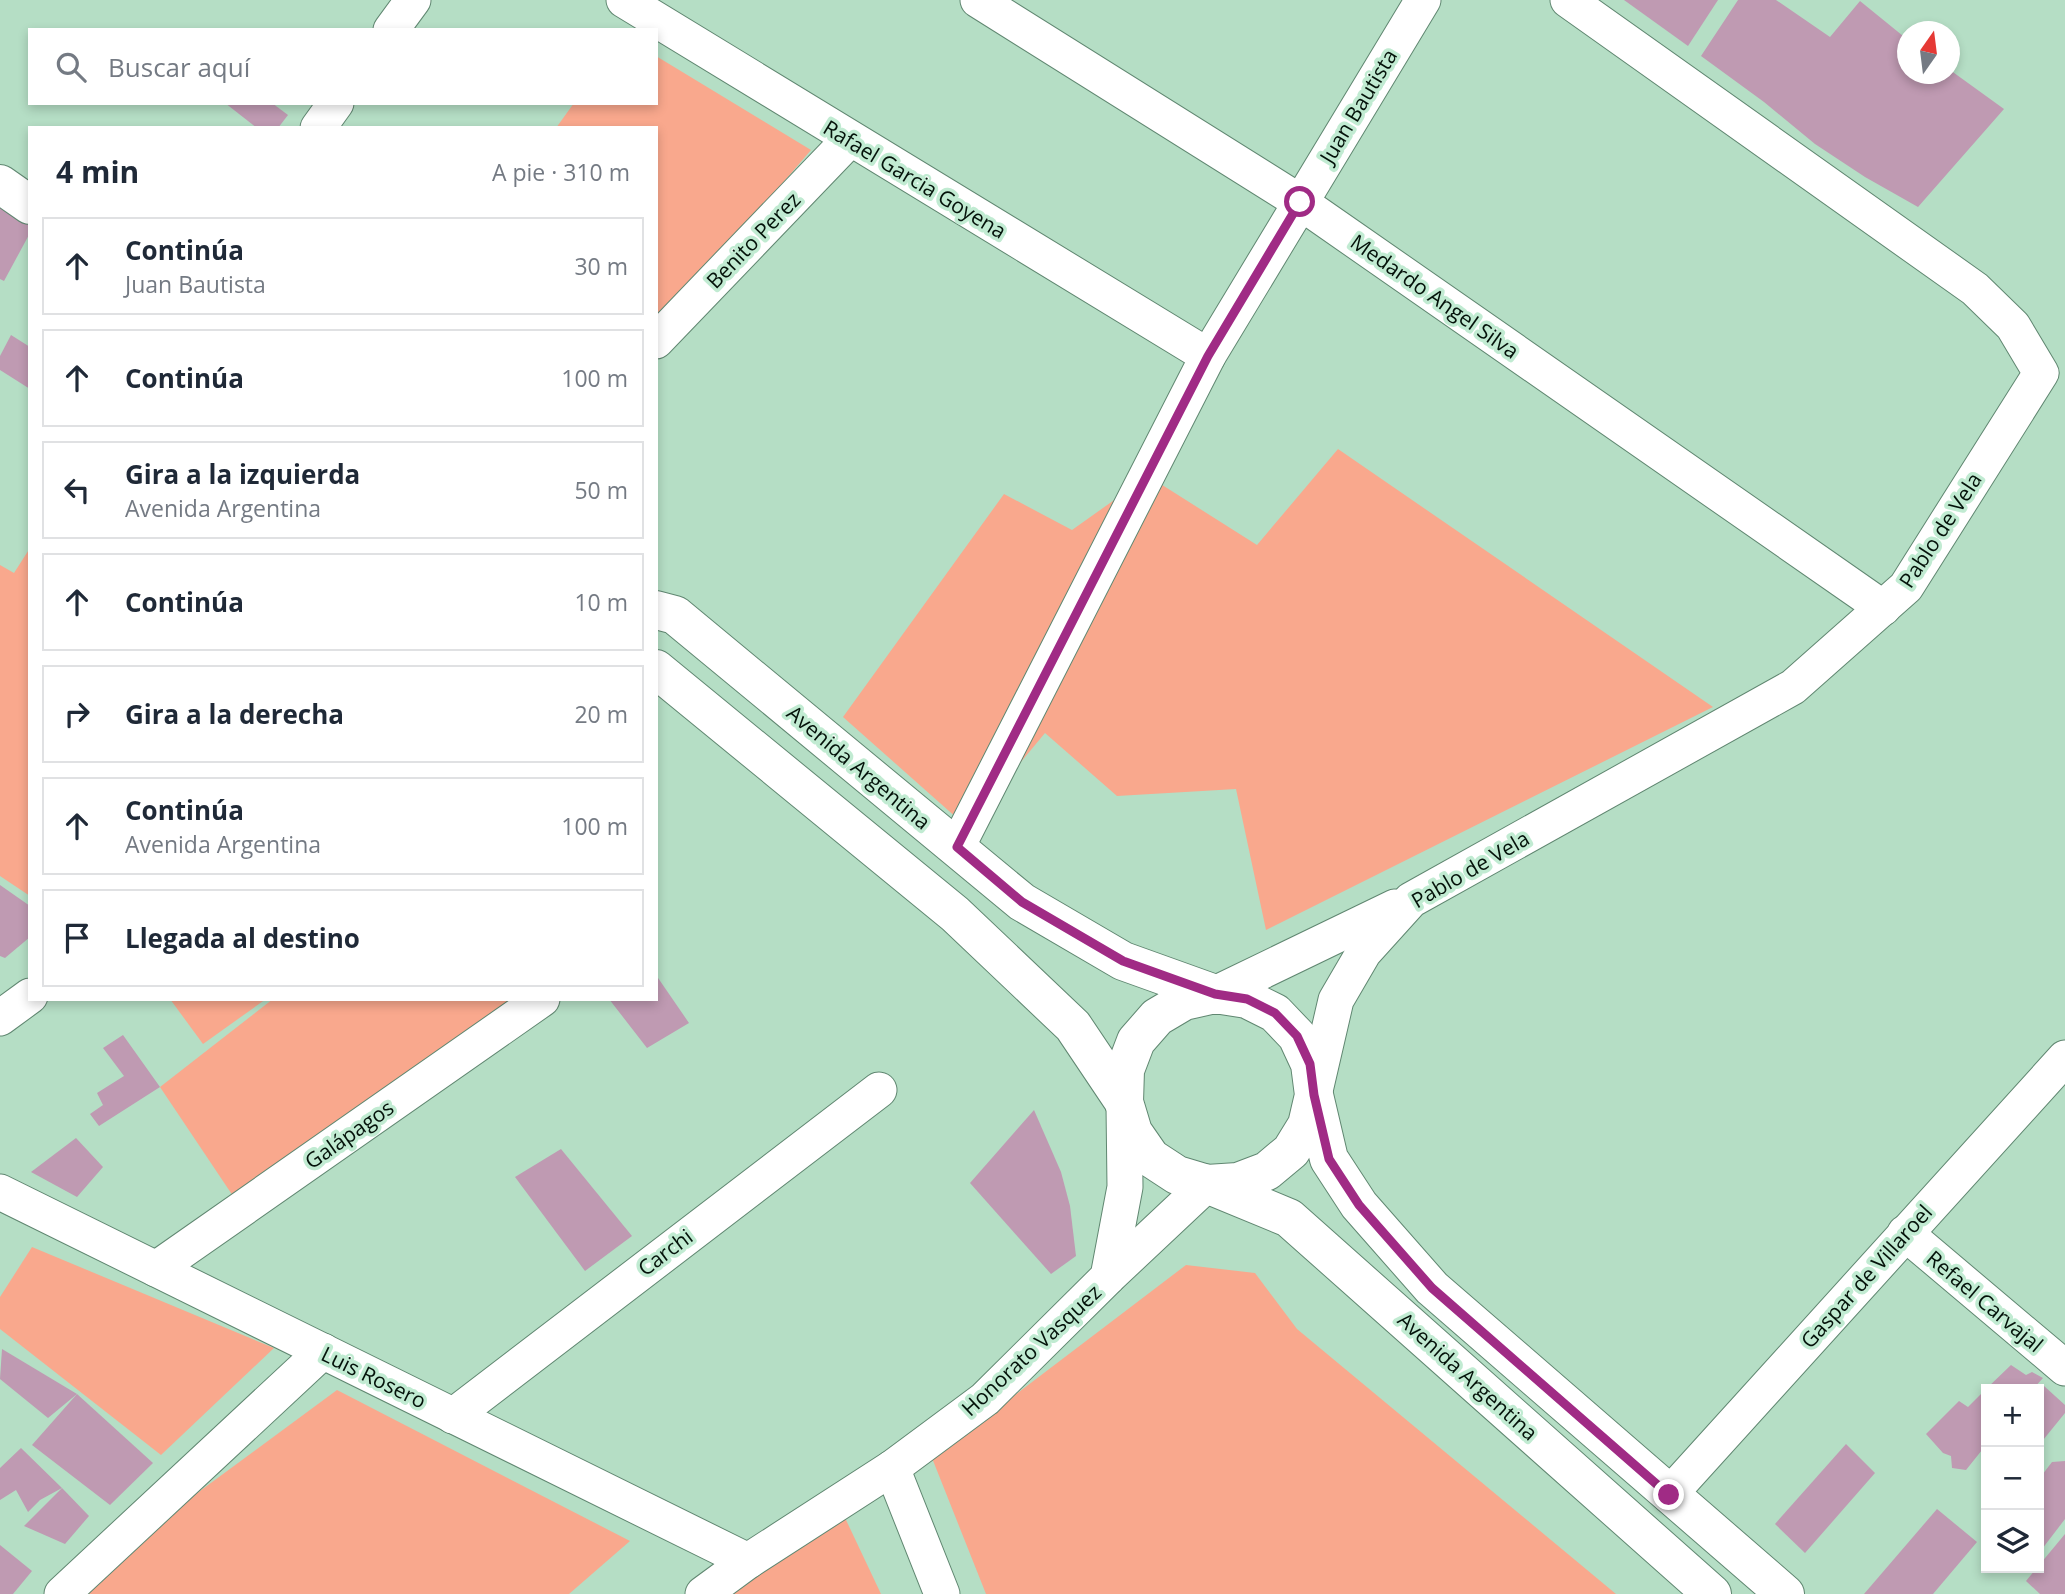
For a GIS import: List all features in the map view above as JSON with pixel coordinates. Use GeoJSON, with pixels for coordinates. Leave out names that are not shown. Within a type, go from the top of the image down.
{"type":"FeatureCollection","features":[{"type":"Feature","properties":{"kind":"main road"},"geometry":{"type":"LineString","coordinates":[[0,184],[28,204]]}},
{"type":"Feature","properties":{"kind":"main road","name":"Avenida Argentina"},"geometry":{"type":"LineString","coordinates":[[658,611],[675,615],[1022,902],[1123,961],[1215,994]]}},
{"type":"Feature","properties":{"kind":"main road"},"geometry":{"type":"LineString","coordinates":[[658,671],[955,914],[1073,1026],[1124,1102],[1133,1132],[1151,1157],[1177,1175],[1207,1184],[1238,1182],[1267,1171],[1291,1151],[1307,1125],[1314,1095],[1310,1064],[1297,1036],[1275,1013],[1247,999],[1215,994],[1184,1001],[1157,1017],[1136,1041],[1125,1070],[1124,1102]]}},
{"type":"Feature","properties":{"kind":"main road","name":"Avenida Argentina"},"geometry":{"type":"LineString","coordinates":[[1314,1095],[1329,1159],[1359,1205],[1423,1278],[1785,1594]]}},
{"type":"Feature","properties":{"kind":"main road","name":"Avenida Argentina"},"geometry":{"type":"LineString","coordinates":[[1207,1184],[1289,1218],[1712,1594]]}},
{"type":"Feature","properties":{"kind":"street"},"geometry":{"type":"LineString","coordinates":[[392,28],[413,0]]}},
{"type":"Feature","properties":{"kind":"street","name":"Rafael Garcia Goyena"},"geometry":{"type":"LineString","coordinates":[[624,0],[849,140],[1208,356]]}},
{"type":"Feature","properties":{"kind":"street","name":"Medardo Angel Silva"},"geometry":{"type":"LineString","coordinates":[[978,0],[1300,202],[1883,608]]}},
{"type":"Feature","properties":{"kind":"street","name":"Juan Bautista"},"geometry":{"type":"LineString","coordinates":[[957,847],[1208,356],[1423,0]]}},
{"type":"Feature","properties":{"kind":"street","name":"Pablo de Vela"},"geometry":{"type":"LineString","coordinates":[[1314,1095],[1336,1000],[1364,952],[1411,900],[1793,687],[1906,587],[2041,373],[2013,326],[1975,289],[1568,0]]}},
{"type":"Feature","properties":{"kind":"street"},"geometry":{"type":"LineString","coordinates":[[320,126],[335,105]]}},
{"type":"Feature","properties":{"kind":"street","name":"Benito Perez"},"geometry":{"type":"LineString","coordinates":[[658,339],[849,140]]}},
{"type":"Feature","properties":{"kind":"street"},"geometry":{"type":"LineString","coordinates":[[1215,994],[1411,900]]}},
{"type":"Feature","properties":{"kind":"street"},"geometry":{"type":"LineString","coordinates":[[0,1018],[28,997]]}},
{"type":"Feature","properties":{"kind":"street","name":"Galápagos"},"geometry":{"type":"LineString","coordinates":[[156,1269],[539,1001]]}},
{"type":"Feature","properties":{"kind":"street","name":"Gaspar de Villaroel"},"geometry":{"type":"LineString","coordinates":[[1669,1495],[2065,1058]]}},
{"type":"Feature","properties":{"kind":"street","name":"Carchi"},"geometry":{"type":"LineString","coordinates":[[453,1416],[879,1090]]}},
{"type":"Feature","properties":{"kind":"street","name":"Honorato Vasquez"},"geometry":{"type":"LineString","coordinates":[[703,1594],[748,1561],[892,1468],[985,1399],[1108,1277],[1125,1187],[1124,1102]]}},
{"type":"Feature","properties":{"kind":"street"},"geometry":{"type":"LineString","coordinates":[[1108,1277],[1207,1184]]}},
{"type":"Feature","properties":{"kind":"street","name":"Luis Rosero"},"geometry":{"type":"LineString","coordinates":[[0,1192],[748,1561]]}},
{"type":"Feature","properties":{"kind":"street","name":"Refael Carvajal"},"geometry":{"type":"LineString","coordinates":[[1905,1233],[2065,1368]]}},
{"type":"Feature","properties":{"kind":"street"},"geometry":{"type":"LineString","coordinates":[[62,1594],[323,1351]]}},
{"type":"Feature","properties":{"kind":"street"},"geometry":{"type":"LineString","coordinates":[[892,1468],[942,1594]]}},
{"type":"Feature","properties":{"kind":"shaded area"},"geometry":{"type":"Polygon","coordinates":[[[658,57],[811,150],[658,329],[658,126],[557,126],[573,105],[658,105],[658,57]]]}},
{"type":"Feature","properties":{"kind":"shaded area"},"geometry":{"type":"Polygon","coordinates":[[[1338,449],[1713,707],[1266,930],[1236,789],[1117,796],[1045,733],[967,827],[843,717],[1004,494],[1072,530],[1148,476],[1257,545],[1338,449]]]}},
{"type":"Feature","properties":{"kind":"shaded area"},"geometry":{"type":"Polygon","coordinates":[[[28,551],[28,895],[0,876],[0,565],[14,573],[28,551]]]}},
{"type":"Feature","properties":{"kind":"shaded area"},"geometry":{"type":"Polygon","coordinates":[[[171,1001],[263,1001],[203,1044],[171,1001]]]}},
{"type":"Feature","properties":{"kind":"shaded area"},"geometry":{"type":"Polygon","coordinates":[[[270,1001],[521,1001],[235,1199],[160,1087],[270,1001]]]}},
{"type":"Feature","properties":{"kind":"shaded area"},"geometry":{"type":"Polygon","coordinates":[[[32,1247],[274,1348],[161,1455],[0,1329],[0,1297],[32,1247]]]}},
{"type":"Feature","properties":{"kind":"shaded area"},"geometry":{"type":"Polygon","coordinates":[[[1186,1265],[1255,1273],[1297,1329],[1616,1594],[986,1594],[932,1458],[1186,1265]]]}},
{"type":"Feature","properties":{"kind":"shaded area"},"geometry":{"type":"Polygon","coordinates":[[[337,1390],[630,1541],[569,1594],[77,1594],[71,1586],[337,1390]]]}},
{"type":"Feature","properties":{"kind":"shaded area"},"geometry":{"type":"Polygon","coordinates":[[[838,1503],[881,1594],[718,1594],[838,1503]]]}},
{"type":"Feature","properties":{"kind":"building"},"geometry":{"type":"Polygon","coordinates":[[[1624,0],[1718,0],[1688,46],[1624,0]]]}},
{"type":"Feature","properties":{"kind":"building"},"geometry":{"type":"Polygon","coordinates":[[[1738,0],[1776,0],[1830,37],[1860,1],[1897,31],[1897,84],[1960,84],[1960,77],[2004,109],[1918,207],[1815,144],[1701,56],[1738,0]]]}},
{"type":"Feature","properties":{"kind":"building"},"geometry":{"type":"Polygon","coordinates":[[[228,105],[275,105],[288,115],[280,126],[254,126],[228,105]]]}},
{"type":"Feature","properties":{"kind":"building"},"geometry":{"type":"Polygon","coordinates":[[[0,205],[28,225],[28,237],[4,281],[0,279],[0,205]]]}},
{"type":"Feature","properties":{"kind":"building"},"geometry":{"type":"Polygon","coordinates":[[[11,335],[28,346],[28,388],[0,370],[0,356],[11,335]]]}},
{"type":"Feature","properties":{"kind":"building"},"geometry":{"type":"Polygon","coordinates":[[[0,885],[28,905],[28,939],[5,958],[0,956],[0,885]]]}},
{"type":"Feature","properties":{"kind":"building"},"geometry":{"type":"Polygon","coordinates":[[[658,978],[689,1023],[647,1048],[611,1001],[658,1001],[658,978]]]}},
{"type":"Feature","properties":{"kind":"building"},"geometry":{"type":"Polygon","coordinates":[[[123,1035],[160,1087],[99,1126],[90,1114],[103,1105],[97,1093],[124,1076],[103,1048],[123,1035]]]}},
{"type":"Feature","properties":{"kind":"building"},"geometry":{"type":"Polygon","coordinates":[[[1034,1110],[1061,1172],[1070,1206],[1076,1256],[1051,1274],[970,1183],[1034,1110]]]}},
{"type":"Feature","properties":{"kind":"building"},"geometry":{"type":"Polygon","coordinates":[[[76,1138],[103,1167],[77,1197],[31,1172],[76,1138]]]}},
{"type":"Feature","properties":{"kind":"building"},"geometry":{"type":"Polygon","coordinates":[[[561,1149],[632,1236],[585,1271],[515,1177],[561,1149]]]}},
{"type":"Feature","properties":{"kind":"building"},"geometry":{"type":"Polygon","coordinates":[[[2,1349],[77,1394],[48,1418],[0,1379],[2,1349]]]}},
{"type":"Feature","properties":{"kind":"building"},"geometry":{"type":"Polygon","coordinates":[[[2011,1365],[2026,1375],[2032,1372],[2043,1378],[2038,1384],[1991,1384],[2011,1365]]]}},
{"type":"Feature","properties":{"kind":"building"},"geometry":{"type":"Polygon","coordinates":[[[2044,1386],[2065,1405],[2065,1413],[2044,1439],[2044,1386]]]}},
{"type":"Feature","properties":{"kind":"building"},"geometry":{"type":"Polygon","coordinates":[[[77,1394],[153,1463],[110,1505],[32,1445],[77,1394]]]}},
{"type":"Feature","properties":{"kind":"building"},"geometry":{"type":"Polygon","coordinates":[[[1981,1394],[1981,1451],[1966,1470],[1952,1468],[1951,1456],[1943,1453],[1926,1434],[1959,1401],[1968,1407],[1981,1394]]]}},
{"type":"Feature","properties":{"kind":"building"},"geometry":{"type":"Polygon","coordinates":[[[1846,1444],[1875,1473],[1805,1553],[1775,1524],[1846,1444]]]}},
{"type":"Feature","properties":{"kind":"building"},"geometry":{"type":"Polygon","coordinates":[[[21,1448],[62,1488],[40,1500],[28,1512],[16,1490],[0,1500],[0,1468],[21,1448]]]}},
{"type":"Feature","properties":{"kind":"building"},"geometry":{"type":"Polygon","coordinates":[[[2065,1461],[2065,1519],[2044,1546],[2044,1472],[2052,1462],[2065,1461]]]}},
{"type":"Feature","properties":{"kind":"building"},"geometry":{"type":"Polygon","coordinates":[[[62,1488],[89,1516],[65,1544],[24,1526],[62,1488]]]}},
{"type":"Feature","properties":{"kind":"building"},"geometry":{"type":"Polygon","coordinates":[[[1937,1509],[1977,1542],[1933,1594],[1864,1594],[1937,1509]]]}},
{"type":"Feature","properties":{"kind":"building"},"geometry":{"type":"Polygon","coordinates":[[[2065,1534],[2065,1594],[2040,1594],[2026,1581],[2033,1573],[2044,1573],[2044,1559],[2065,1534]]]}},
{"type":"Feature","properties":{"kind":"building"},"geometry":{"type":"Polygon","coordinates":[[[0,1545],[32,1571],[13,1594],[0,1594],[0,1545]]]}},
{"type":"Feature","properties":{"kind":"route"},"geometry":{"type":"LineString","coordinates":[[1300,202],[1208,356],[957,847],[1022,902],[1123,961],[1215,994],[1247,999],[1275,1013],[1297,1036],[1310,1064],[1314,1095],[1329,1159],[1359,1205],[1432,1288],[1669,1495]]}}]}
